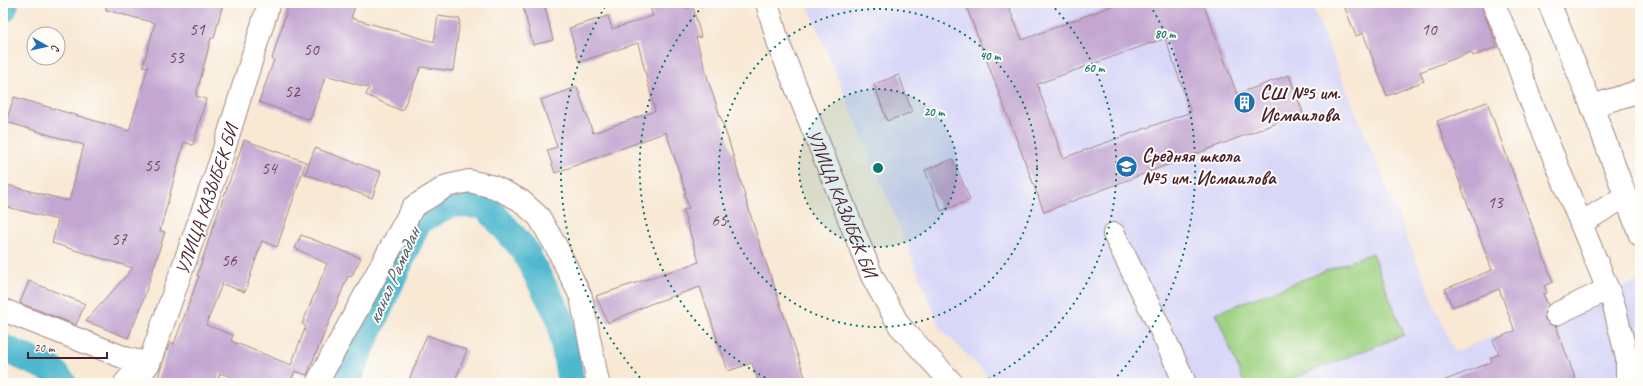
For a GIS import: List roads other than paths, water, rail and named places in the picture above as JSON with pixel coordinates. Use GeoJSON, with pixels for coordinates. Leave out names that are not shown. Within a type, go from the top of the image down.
{"type":"FeatureCollection","features":[{"type":"Feature","properties":{"kind":"street","name":"УЛИЦА КАЗЫБЕК БИ"},"geometry":{"type":"LineString","coordinates":[[149,363],[220,162],[269,3]]}},
{"type":"Feature","properties":{"kind":"street","name":"УЛИЦА КАЗЫБЕК БИ"},"geometry":{"type":"LineString","coordinates":[[767,3],[779,45],[872,276],[899,325],[952,383]]}},
{"type":"Feature","properties":{"kind":"street"},"geometry":{"type":"LineString","coordinates":[[1493,3],[1509,39],[1530,99],[1613,302],[1625,346],[1627,358],[1627,383]]}},
{"type":"Feature","properties":{"kind":"street"},"geometry":{"type":"LineString","coordinates":[[1549,3],[1592,106],[1640,235]]}},
{"type":"Feature","properties":{"kind":"street"},"geometry":{"type":"LineString","coordinates":[[1592,106],[1640,91]]}},
{"type":"Feature","properties":{"kind":"street"},"geometry":{"type":"LineString","coordinates":[[317,383],[412,207],[447,186],[469,181],[494,187],[520,200],[539,217],[557,248],[580,297],[598,383]]}},
{"type":"Feature","properties":{"kind":"street"},"geometry":{"type":"LineString","coordinates":[[1581,223],[1626,196]]}},
{"type":"Feature","properties":{"kind":"street"},"geometry":{"type":"LineString","coordinates":[[1114,234],[1150,306],[1185,383]]}},
{"type":"Feature","properties":{"kind":"street"},"geometry":{"type":"LineString","coordinates":[[1556,314],[1608,289]]}},
{"type":"Feature","properties":{"kind":"street"},"geometry":{"type":"LineString","coordinates":[[3,310],[128,359],[149,363],[142,373],[131,376],[125,383]]}},
{"type":"Feature","properties":{"kind":"waterway","name":"канал Рамадан"},"geometry":{"type":"LineString","coordinates":[[3,9],[5,3]]}},
{"type":"Feature","properties":{"kind":"waterway","name":"канал Рамадан"},"geometry":{"type":"LineString","coordinates":[[345,383],[418,221],[451,203],[485,205],[523,248],[560,318],[571,383]]}},
{"type":"Feature","properties":{"kind":"waterway","name":"канал Рамадан"},"geometry":{"type":"LineString","coordinates":[[3,348],[51,369],[63,383]]}},
{"type":"Feature","properties":{"kind":"place","name":"СШ №5 им. Исмаилова"},"geometry":{"type":"Point","coordinates":[1244,103]}},
{"type":"Feature","properties":{"kind":"place","name":"Средняя школа №5 им. Исмаилова"},"geometry":{"type":"Point","coordinates":[1126,166]}}]}
